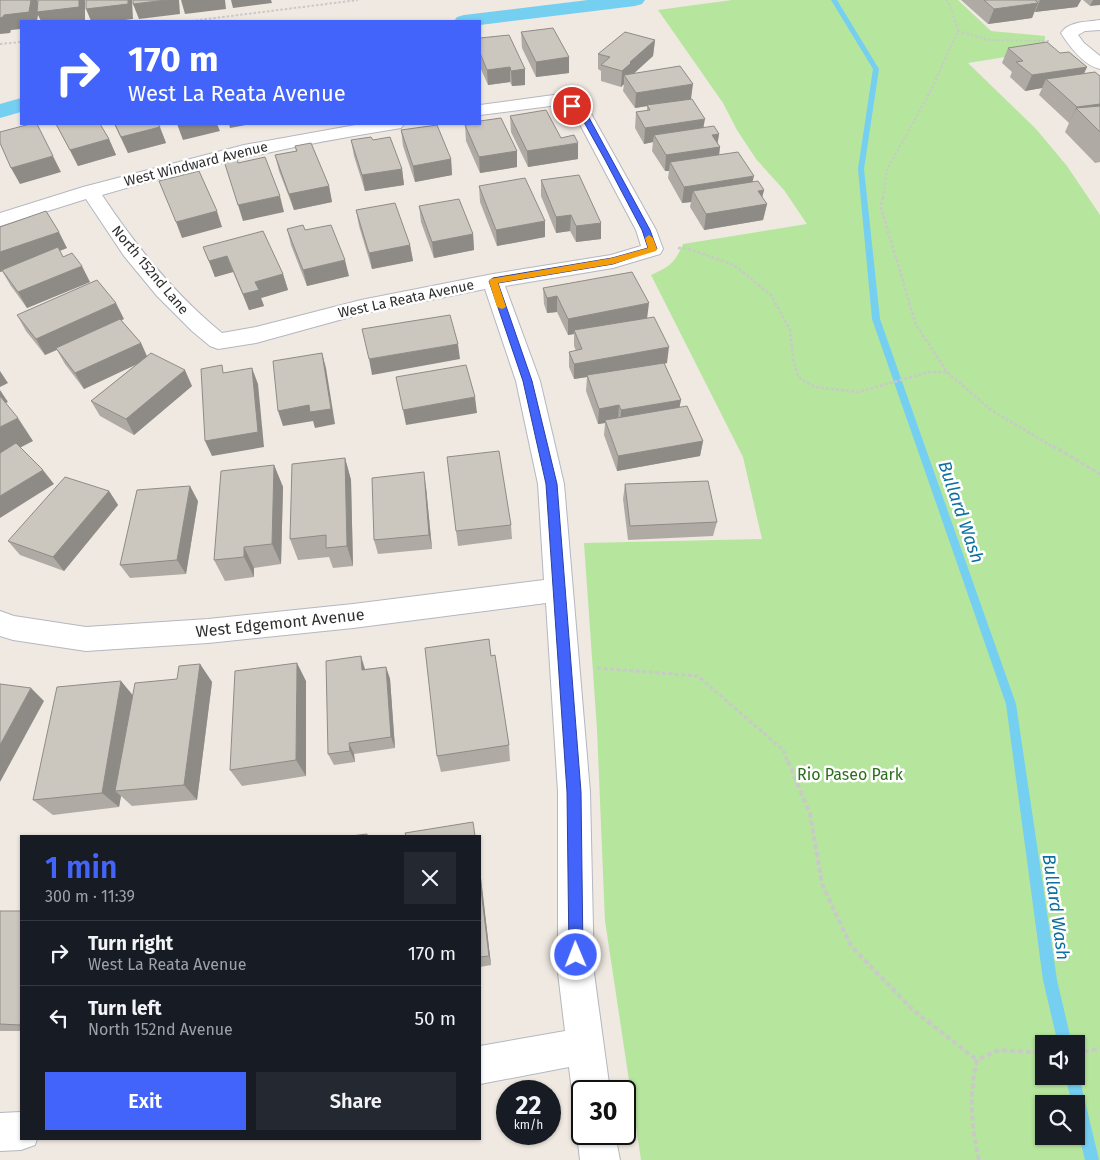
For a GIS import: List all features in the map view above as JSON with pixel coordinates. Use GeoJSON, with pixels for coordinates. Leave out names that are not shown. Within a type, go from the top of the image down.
{"type":"FeatureCollection","features":[{"type":"Feature","properties":{"kind":"street"},"geometry":{"type":"LineString","coordinates":[[1100,25],[1081,28],[1069,33],[1078,46],[1100,64]]}},
{"type":"Feature","properties":{"kind":"street"},"geometry":{"type":"LineString","coordinates":[[481,110],[561,99],[583,114],[642,222],[653,249]]}},
{"type":"Feature","properties":{"kind":"street","name":"West Windward Avenue"},"geometry":{"type":"LineString","coordinates":[[0,220],[90,191],[224,155],[310,137],[388,125]]}},
{"type":"Feature","properties":{"kind":"street","name":"North 152nd Lane"},"geometry":{"type":"LineString","coordinates":[[90,191],[108,220],[137,259],[198,326],[218,341]]}},
{"type":"Feature","properties":{"kind":"street","name":"West La Reata Avenue"},"geometry":{"type":"LineString","coordinates":[[218,341],[256,336],[361,307],[493,281],[613,261],[653,249]]}},
{"type":"Feature","properties":{"kind":"street"},"geometry":{"type":"LineString","coordinates":[[493,281],[528,381],[551,484],[574,792],[576,973],[590,1080]]}},
{"type":"Feature","properties":{"kind":"street","name":"West Edgemont Avenue"},"geometry":{"type":"LineString","coordinates":[[0,624],[13,628],[86,639],[208,631],[286,623],[560,590]]}},
{"type":"Feature","properties":{"kind":"street"},"geometry":{"type":"LineString","coordinates":[[481,1065],[585,1046]]}},
{"type":"Feature","properties":{"kind":"street"},"geometry":{"type":"LineString","coordinates":[[0,1132],[20,1131]]}},
{"type":"Feature","properties":{"kind":"street"},"geometry":{"type":"LineString","coordinates":[[598,1145],[600,1160]]}},
{"type":"Feature","properties":{"kind":"path"},"geometry":{"type":"LineString","coordinates":[[199,20],[358,0]]}},
{"type":"Feature","properties":{"kind":"path"},"geometry":{"type":"LineString","coordinates":[[946,0],[950,5],[958,31],[930,92],[887,170],[881,208],[916,325],[947,372],[991,410],[1100,474]]}},
{"type":"Feature","properties":{"kind":"path"},"geometry":{"type":"LineString","coordinates":[[958,31],[988,40],[1020,41],[1049,41],[1069,33]]}},
{"type":"Feature","properties":{"kind":"path"},"geometry":{"type":"LineString","coordinates":[[0,44],[20,42]]}},
{"type":"Feature","properties":{"kind":"path"},"geometry":{"type":"LineString","coordinates":[[653,249],[686,248],[734,265],[771,295],[790,330],[798,377],[816,387],[858,392],[929,372],[947,372]]}},
{"type":"Feature","properties":{"kind":"path"},"geometry":{"type":"LineString","coordinates":[[566,669],[605,667],[698,676],[783,750],[810,814],[822,884],[852,946],[913,1010],[977,1060]]}},
{"type":"Feature","properties":{"kind":"path"},"geometry":{"type":"LineString","coordinates":[[1085,1052],[1100,1049]]}},
{"type":"Feature","properties":{"kind":"path"},"geometry":{"type":"LineString","coordinates":[[978,1160],[970,1109],[972,1076],[977,1060],[999,1050],[1035,1052]]}},
{"type":"Feature","properties":{"kind":"green space","name":"Rio Paseo Park"},"geometry":{"type":"Polygon","coordinates":[[[732,0],[958,0],[991,31],[1045,36],[1044,51],[968,63],[1036,129],[1067,166],[1100,215],[1100,1160],[641,1160],[636,1127],[636,1080],[629,1080],[605,921],[597,729],[584,543],[762,539],[743,457],[651,275],[671,264],[683,244],[807,224],[784,190],[756,159],[737,130],[723,103],[658,10],[732,0]]]}},
{"type":"Feature","properties":{"kind":"building"},"geometry":{"type":"Polygon","coordinates":[[[0,0],[31,0],[29,12],[4,15],[0,18],[0,0]]]}},
{"type":"Feature","properties":{"kind":"building"},"geometry":{"type":"Polygon","coordinates":[[[38,0],[79,0],[79,7],[37,12],[38,0]]]}},
{"type":"Feature","properties":{"kind":"building"},"geometry":{"type":"Polygon","coordinates":[[[86,0],[128,0],[128,4],[86,9],[86,0]]]}},
{"type":"Feature","properties":{"kind":"building"},"geometry":{"type":"Polygon","coordinates":[[[133,0],[166,0],[133,4],[133,0]]]}},
{"type":"Feature","properties":{"kind":"building"},"geometry":{"type":"Polygon","coordinates":[[[984,0],[1035,0],[1038,3],[994,9],[984,0]]]}},
{"type":"Feature","properties":{"kind":"building"},"geometry":{"type":"Polygon","coordinates":[[[553,28],[569,57],[536,62],[521,32],[553,28]]]}},
{"type":"Feature","properties":{"kind":"building"},"geometry":{"type":"Polygon","coordinates":[[[625,32],[655,40],[622,71],[601,65],[610,57],[598,54],[625,32]]]}},
{"type":"Feature","properties":{"kind":"building"},"geometry":{"type":"Polygon","coordinates":[[[509,35],[525,69],[511,71],[510,67],[487,70],[481,55],[481,38],[509,35]]]}},
{"type":"Feature","properties":{"kind":"building"},"geometry":{"type":"Polygon","coordinates":[[[1047,42],[1060,53],[1069,52],[1087,67],[1032,75],[1016,62],[1023,61],[1008,48],[1047,42]]]}},
{"type":"Feature","properties":{"kind":"building"},"geometry":{"type":"Polygon","coordinates":[[[680,66],[693,84],[636,93],[624,75],[680,66]]]}},
{"type":"Feature","properties":{"kind":"building"},"geometry":{"type":"Polygon","coordinates":[[[1095,72],[1100,76],[1100,104],[1077,107],[1046,79],[1095,72]]]}},
{"type":"Feature","properties":{"kind":"building"},"geometry":{"type":"Polygon","coordinates":[[[692,99],[705,119],[645,128],[636,112],[650,110],[647,105],[692,99]]]}},
{"type":"Feature","properties":{"kind":"building"},"geometry":{"type":"Polygon","coordinates":[[[1100,106],[1100,132],[1076,108],[1100,106]]]}},
{"type":"Feature","properties":{"kind":"building"},"geometry":{"type":"Polygon","coordinates":[[[546,110],[561,138],[574,135],[578,143],[527,151],[510,116],[546,110]]]}},
{"type":"Feature","properties":{"kind":"building"},"geometry":{"type":"Polygon","coordinates":[[[501,118],[517,151],[479,157],[465,125],[481,125],[481,121],[501,118]]]}},
{"type":"Feature","properties":{"kind":"building"},"geometry":{"type":"Polygon","coordinates":[[[26,125],[38,125],[53,156],[11,168],[0,143],[0,132],[26,125]]]}},
{"type":"Feature","properties":{"kind":"building"},"geometry":{"type":"Polygon","coordinates":[[[57,125],[101,125],[109,139],[70,150],[57,125]]]}},
{"type":"Feature","properties":{"kind":"building"},"geometry":{"type":"Polygon","coordinates":[[[115,125],[159,125],[160,127],[121,137],[115,125]]]}},
{"type":"Feature","properties":{"kind":"building"},"geometry":{"type":"Polygon","coordinates":[[[437,125],[451,159],[413,166],[401,130],[437,125]]]}},
{"type":"Feature","properties":{"kind":"building"},"geometry":{"type":"Polygon","coordinates":[[[714,126],[719,134],[712,135],[720,147],[666,155],[654,135],[714,126]]]}},
{"type":"Feature","properties":{"kind":"building"},"geometry":{"type":"Polygon","coordinates":[[[371,137],[373,140],[390,137],[402,169],[362,175],[351,140],[371,137]]]}},
{"type":"Feature","properties":{"kind":"building"},"geometry":{"type":"Polygon","coordinates":[[[311,143],[329,186],[289,194],[275,155],[297,151],[295,146],[311,143]]]}},
{"type":"Feature","properties":{"kind":"building"},"geometry":{"type":"Polygon","coordinates":[[[738,152],[754,176],[684,187],[670,162],[738,152]]]}},
{"type":"Feature","properties":{"kind":"building"},"geometry":{"type":"Polygon","coordinates":[[[265,157],[280,196],[238,205],[224,161],[237,158],[238,163],[265,157]]]}},
{"type":"Feature","properties":{"kind":"building"},"geometry":{"type":"Polygon","coordinates":[[[199,171],[217,211],[176,222],[159,181],[199,171]]]}},
{"type":"Feature","properties":{"kind":"building"},"geometry":{"type":"Polygon","coordinates":[[[579,175],[601,223],[576,226],[571,215],[556,217],[541,180],[579,175]]]}},
{"type":"Feature","properties":{"kind":"building"},"geometry":{"type":"Polygon","coordinates":[[[525,178],[545,221],[496,230],[479,186],[525,178]]]}},
{"type":"Feature","properties":{"kind":"building"},"geometry":{"type":"Polygon","coordinates":[[[758,181],[764,190],[758,191],[767,204],[706,214],[693,191],[758,181]]]}},
{"type":"Feature","properties":{"kind":"building"},"geometry":{"type":"Polygon","coordinates":[[[459,199],[473,234],[432,242],[419,206],[459,199]]]}},
{"type":"Feature","properties":{"kind":"building"},"geometry":{"type":"Polygon","coordinates":[[[395,203],[410,245],[369,253],[356,210],[395,203]]]}},
{"type":"Feature","properties":{"kind":"building"},"geometry":{"type":"Polygon","coordinates":[[[46,211],[59,232],[0,252],[0,227],[46,211]]]}},
{"type":"Feature","properties":{"kind":"building"},"geometry":{"type":"Polygon","coordinates":[[[303,225],[305,230],[331,225],[345,260],[303,270],[287,229],[303,225]]]}},
{"type":"Feature","properties":{"kind":"building"},"geometry":{"type":"Polygon","coordinates":[[[263,231],[283,274],[255,282],[259,290],[243,294],[227,256],[209,261],[203,247],[263,231]]]}},
{"type":"Feature","properties":{"kind":"building"},"geometry":{"type":"Polygon","coordinates":[[[58,247],[63,257],[72,253],[82,266],[18,292],[2,270],[58,247]]]}},
{"type":"Feature","properties":{"kind":"building"},"geometry":{"type":"Polygon","coordinates":[[[632,272],[649,303],[568,319],[557,296],[547,298],[543,288],[632,272]]]}},
{"type":"Feature","properties":{"kind":"building"},"geometry":{"type":"Polygon","coordinates":[[[97,280],[116,303],[36,339],[17,315],[97,280]]]}},
{"type":"Feature","properties":{"kind":"building"},"geometry":{"type":"Polygon","coordinates":[[[450,315],[458,344],[369,359],[362,329],[450,315]]]}},
{"type":"Feature","properties":{"kind":"building"},"geometry":{"type":"Polygon","coordinates":[[[654,317],[669,347],[574,364],[569,352],[582,349],[574,330],[654,317]]]}},
{"type":"Feature","properties":{"kind":"building"},"geometry":{"type":"Polygon","coordinates":[[[120,319],[141,343],[75,373],[56,348],[120,319]]]}},
{"type":"Feature","properties":{"kind":"building"},"geometry":{"type":"Polygon","coordinates":[[[151,353],[185,370],[126,419],[91,401],[151,353]]]}},
{"type":"Feature","properties":{"kind":"building"},"geometry":{"type":"Polygon","coordinates":[[[322,353],[331,409],[310,412],[309,405],[278,411],[273,361],[322,353]]]}},
{"type":"Feature","properties":{"kind":"building"},"geometry":{"type":"Polygon","coordinates":[[[664,363],[681,400],[621,410],[619,405],[599,409],[587,375],[664,363]]]}},
{"type":"Feature","properties":{"kind":"building"},"geometry":{"type":"Polygon","coordinates":[[[222,365],[223,373],[252,368],[258,432],[205,441],[201,369],[222,365]]]}},
{"type":"Feature","properties":{"kind":"building"},"geometry":{"type":"Polygon","coordinates":[[[466,365],[475,397],[403,410],[396,377],[466,365]]]}},
{"type":"Feature","properties":{"kind":"building"},"geometry":{"type":"Polygon","coordinates":[[[0,396],[18,418],[0,427],[0,396]]]}},
{"type":"Feature","properties":{"kind":"building"},"geometry":{"type":"Polygon","coordinates":[[[687,406],[703,441],[618,456],[605,420],[687,406]]]}},
{"type":"Feature","properties":{"kind":"building"},"geometry":{"type":"Polygon","coordinates":[[[16,443],[43,470],[0,496],[0,453],[16,443]]]}},
{"type":"Feature","properties":{"kind":"building"},"geometry":{"type":"Polygon","coordinates":[[[499,451],[511,525],[456,531],[447,457],[499,451]]]}},
{"type":"Feature","properties":{"kind":"building"},"geometry":{"type":"Polygon","coordinates":[[[345,458],[347,546],[326,548],[326,535],[290,539],[292,464],[345,458]]]}},
{"type":"Feature","properties":{"kind":"building"},"geometry":{"type":"Polygon","coordinates":[[[274,465],[272,544],[244,547],[244,557],[214,560],[221,471],[274,465]]]}},
{"type":"Feature","properties":{"kind":"building"},"geometry":{"type":"Polygon","coordinates":[[[424,472],[429,535],[374,540],[372,478],[424,472]]]}},
{"type":"Feature","properties":{"kind":"building"},"geometry":{"type":"Polygon","coordinates":[[[65,477],[109,491],[53,557],[8,541],[65,477]]]}},
{"type":"Feature","properties":{"kind":"building"},"geometry":{"type":"Polygon","coordinates":[[[708,481],[717,522],[630,526],[625,484],[708,481]]]}},
{"type":"Feature","properties":{"kind":"building"},"geometry":{"type":"Polygon","coordinates":[[[190,486],[177,560],[120,565],[137,490],[190,486]]]}},
{"type":"Feature","properties":{"kind":"building"},"geometry":{"type":"Polygon","coordinates":[[[489,639],[491,656],[495,655],[509,745],[437,756],[425,648],[489,639]]]}},
{"type":"Feature","properties":{"kind":"building"},"geometry":{"type":"Polygon","coordinates":[[[361,656],[362,670],[386,667],[391,737],[349,743],[350,751],[328,754],[326,661],[361,656]]]}},
{"type":"Feature","properties":{"kind":"building"},"geometry":{"type":"Polygon","coordinates":[[[297,663],[296,760],[230,770],[235,671],[297,663]]]}},
{"type":"Feature","properties":{"kind":"building"},"geometry":{"type":"Polygon","coordinates":[[[200,664],[184,785],[115,791],[135,683],[177,679],[179,666],[200,664]]]}},
{"type":"Feature","properties":{"kind":"building"},"geometry":{"type":"Polygon","coordinates":[[[121,681],[102,793],[33,800],[57,687],[121,681]]]}},
{"type":"Feature","properties":{"kind":"building"},"geometry":{"type":"Polygon","coordinates":[[[0,684],[31,688],[0,745],[0,684]]]}},
{"type":"Feature","properties":{"kind":"building"},"geometry":{"type":"Polygon","coordinates":[[[473,822],[475,835],[406,835],[405,833],[473,822]]]}},
{"type":"Feature","properties":{"kind":"building"},"geometry":{"type":"Polygon","coordinates":[[[481,889],[489,956],[481,957],[481,889]]]}},
{"type":"Feature","properties":{"kind":"building"},"geometry":{"type":"Polygon","coordinates":[[[0,911],[20,911],[20,1025],[0,1024],[0,911]]]}},
{"type":"Feature","properties":{"kind":"waterway"},"geometry":{"type":"LineString","coordinates":[[472,20],[635,0]]}},
{"type":"Feature","properties":{"kind":"waterway","name":"Bullard Wash"},"geometry":{"type":"LineString","coordinates":[[834,0],[876,69],[861,169],[876,319],[1011,704],[1050,980],[1063,1035]]}},
{"type":"Feature","properties":{"kind":"waterway"},"geometry":{"type":"LineString","coordinates":[[0,111],[20,105]]}},
{"type":"Feature","properties":{"kind":"waterway","name":"Bullard Wash"},"geometry":{"type":"LineString","coordinates":[[1074,1085],[1092,1160]]}},
{"type":"Feature","properties":{"kind":"slow traffic"},"geometry":{"type":"LineString","coordinates":[[502,307],[493,281],[613,261],[653,249],[649,238]]}},
{"type":"Feature","properties":{"kind":"route"},"geometry":{"type":"LineString","coordinates":[[572,106],[583,114],[608,158],[646,230],[653,249],[613,261],[493,281],[528,381],[551,484],[574,792],[576,955]]}}]}
